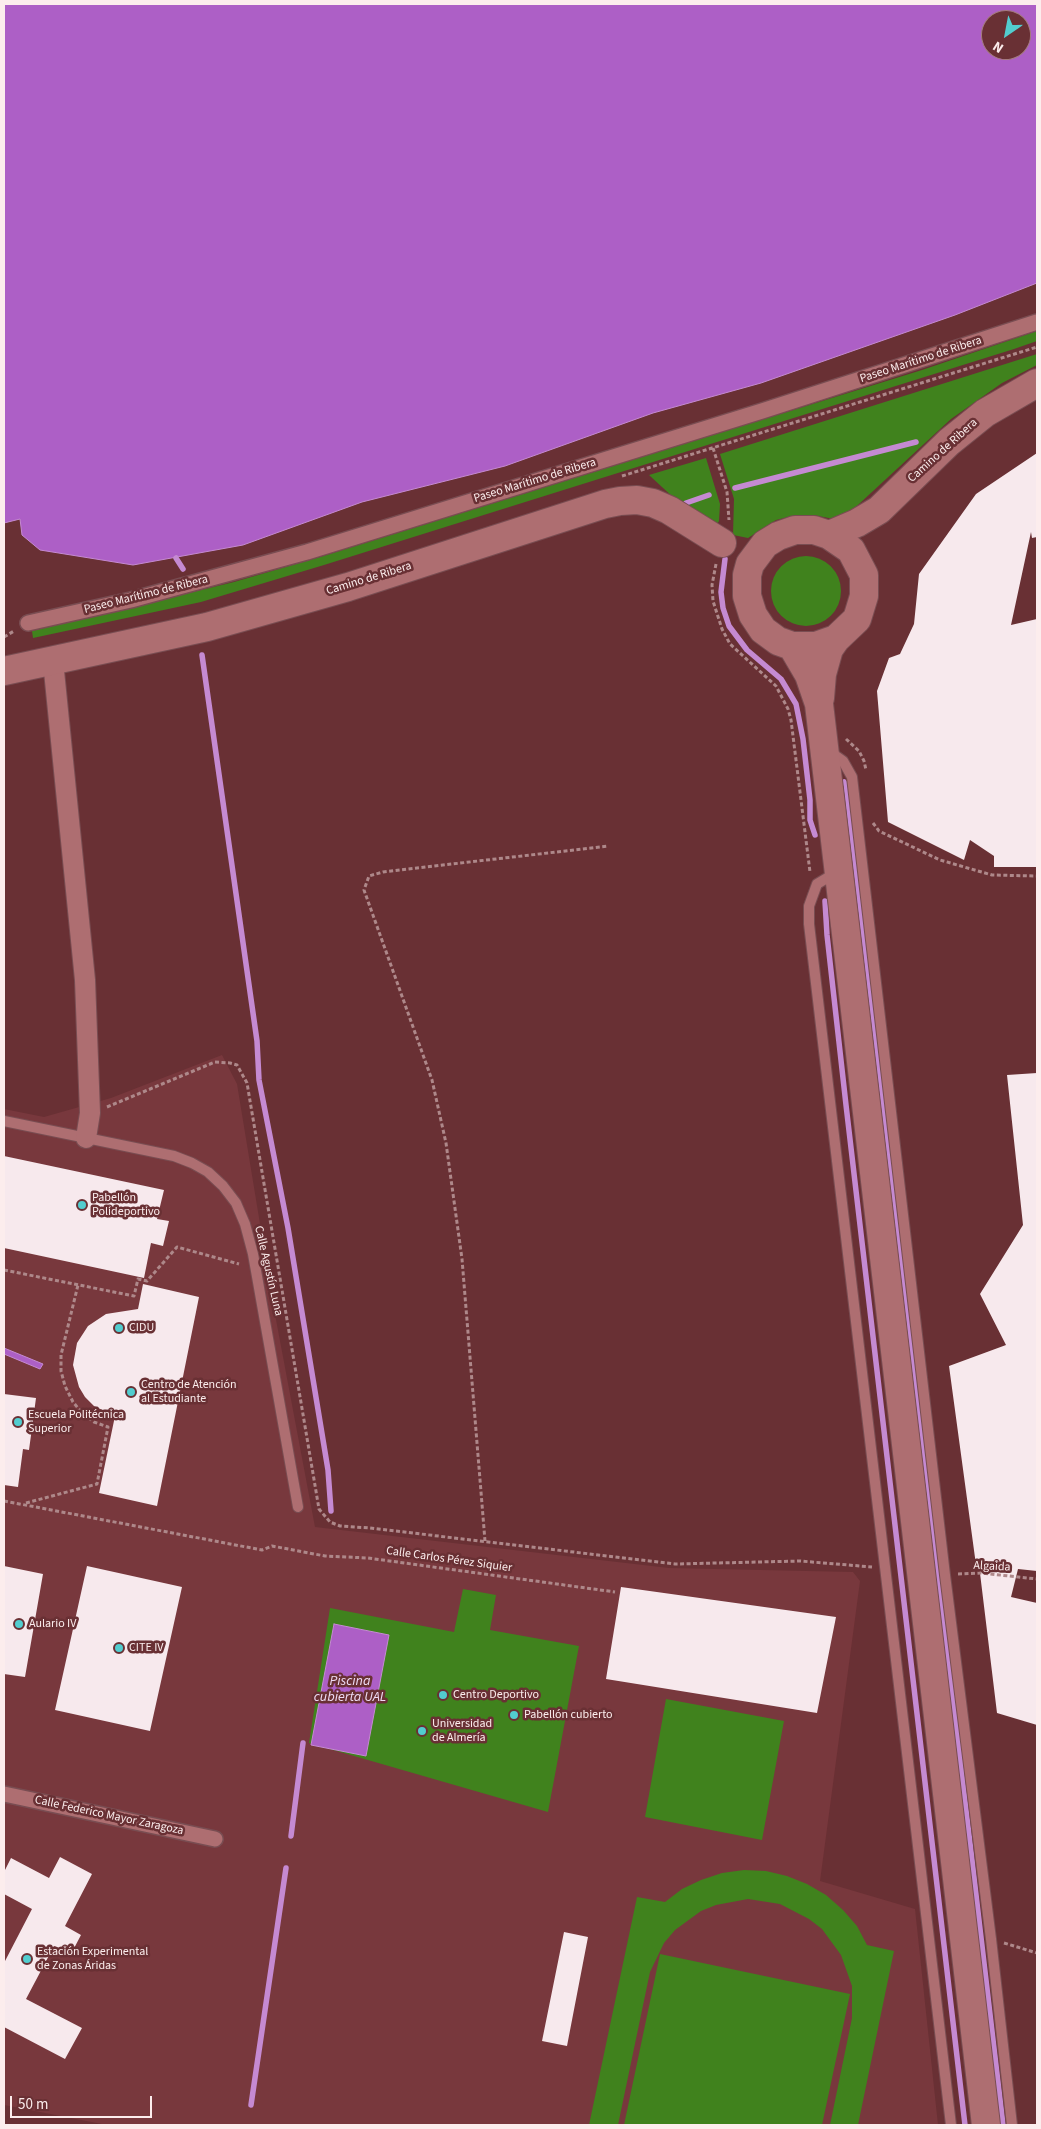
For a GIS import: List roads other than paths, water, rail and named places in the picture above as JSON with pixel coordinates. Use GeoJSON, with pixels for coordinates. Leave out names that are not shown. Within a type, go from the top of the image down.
{"type":"FeatureCollection","features":[{"type":"Feature","properties":{"kind":"main road","name":"Camino de Ribera"},"geometry":{"type":"LineString","coordinates":[[829,535],[857,523],[879,510],[949,442],[985,412],[1037,383]]}},
{"type":"Feature","properties":{"kind":"main road","name":"Camino de Ribera"},"geometry":{"type":"LineString","coordinates":[[4,671],[216,624],[348,586],[605,504],[620,501],[637,500],[653,503],[669,510],[725,544],[739,565],[747,586]]}},
{"type":"Feature","properties":{"kind":"main road","name":"Camino de Ribera"},"geometry":{"type":"LineString","coordinates":[[857,561],[864,535],[879,510]]}},
{"type":"Feature","properties":{"kind":"main road"},"geometry":{"type":"LineString","coordinates":[[819,704],[825,660],[836,639],[858,619],[862,608],[865,586],[864,575],[850,550],[829,535],[814,530],[795,530],[778,536],[765,544],[750,564],[747,586],[747,596],[753,615],[763,630],[778,641],[792,646],[816,646],[836,639]]}},
{"type":"Feature","properties":{"kind":"main road"},"geometry":{"type":"LineString","coordinates":[[725,544],[740,548],[765,544]]}},
{"type":"Feature","properties":{"kind":"main road"},"geometry":{"type":"LineString","coordinates":[[792,646],[809,675],[819,704],[824,741],[986,2125]]}},
{"type":"Feature","properties":{"kind":"street","name":"Paseo Marítimo de Ribera"},"geometry":{"type":"LineString","coordinates":[[28,623],[131,600],[307,552],[736,419],[1037,322]]}},
{"type":"Feature","properties":{"kind":"street"},"geometry":{"type":"LineString","coordinates":[[53,661],[85,980],[90,1113],[86,1138]]}},
{"type":"Feature","properties":{"kind":"street","name":"Calle Federico Mayor Zaragoza"},"geometry":{"type":"LineString","coordinates":[[4,1794],[215,1839]]}},
{"type":"Feature","properties":{"kind":"lane"},"geometry":{"type":"LineString","coordinates":[[824,741],[841,759],[852,777],[945,1576],[991,1939],[1012,2125]]}},
{"type":"Feature","properties":{"kind":"lane"},"geometry":{"type":"LineString","coordinates":[[838,871],[817,884],[809,906],[809,924],[951,2125]]}},
{"type":"Feature","properties":{"kind":"lane","name":"Calle Agustín Luna"},"geometry":{"type":"LineString","coordinates":[[4,1121],[174,1156],[208,1172],[223,1186],[236,1203],[245,1224],[262,1294],[298,1507]]}},
{"type":"Feature","properties":{"kind":"water"},"geometry":{"type":"Polygon","coordinates":[[[4,4],[1037,4],[1037,283],[955,315],[761,383],[653,413],[505,466],[362,502],[243,545],[133,565],[40,550],[22,535],[20,519],[4,523],[4,4]]]}},
{"type":"Feature","properties":{"kind":"water"},"geometry":{"type":"Polygon","coordinates":[[[4,1348],[43,1364],[40,1369],[4,1354],[4,1348]]]}},
{"type":"Feature","properties":{"kind":"water","name":"Piscina cubierta UAL"},"geometry":{"type":"Polygon","coordinates":[[[334,1624],[389,1635],[366,1756],[311,1745],[334,1624]]]}},
{"type":"Feature","properties":{"kind":"waterway"},"geometry":{"type":"LineString","coordinates":[[735,488],[916,442]]}},
{"type":"Feature","properties":{"kind":"waterway"},"geometry":{"type":"LineString","coordinates":[[686,503],[709,495]]}},
{"type":"Feature","properties":{"kind":"waterway"},"geometry":{"type":"LineString","coordinates":[[176,558],[183,569]]}},
{"type":"Feature","properties":{"kind":"waterway"},"geometry":{"type":"LineString","coordinates":[[725,559],[721,592],[723,608],[729,626],[747,650],[781,679],[796,704],[803,739],[810,800],[810,820],[815,835]]}},
{"type":"Feature","properties":{"kind":"waterway"},"geometry":{"type":"LineString","coordinates":[[202,655],[257,1041],[259,1080],[288,1228],[328,1470],[331,1511]]}},
{"type":"Feature","properties":{"kind":"waterway"},"geometry":{"type":"LineString","coordinates":[[844,782],[846,785],[1003,2125]]}},
{"type":"Feature","properties":{"kind":"waterway"},"geometry":{"type":"LineString","coordinates":[[825,901],[846,1105],[965,2125]]}},
{"type":"Feature","properties":{"kind":"waterway"},"geometry":{"type":"LineString","coordinates":[[291,1836],[303,1743]]}},
{"type":"Feature","properties":{"kind":"waterway"},"geometry":{"type":"LineString","coordinates":[[251,2105],[286,1868]]}},
{"type":"Feature","properties":{"kind":"place","name":"Pabellón Polideportivo"},"geometry":{"type":"Point","coordinates":[82,1205]}},
{"type":"Feature","properties":{"kind":"place","name":"CIDU"},"geometry":{"type":"Point","coordinates":[119,1328]}},
{"type":"Feature","properties":{"kind":"place","name":"Centro de Atención al Estudiante"},"geometry":{"type":"Point","coordinates":[131,1392]}},
{"type":"Feature","properties":{"kind":"place","name":"Escuela Politécnica Superior"},"geometry":{"type":"Point","coordinates":[18,1422]}},
{"type":"Feature","properties":{"kind":"place","name":"Aulario IV"},"geometry":{"type":"Point","coordinates":[19,1624]}},
{"type":"Feature","properties":{"kind":"place","name":"CITE IV"},"geometry":{"type":"Point","coordinates":[119,1648]}},
{"type":"Feature","properties":{"kind":"place","name":"Centro Deportivo"},"geometry":{"type":"Point","coordinates":[443,1695]}},
{"type":"Feature","properties":{"kind":"place","name":"Pabellón cubierto"},"geometry":{"type":"Point","coordinates":[514,1715]}},
{"type":"Feature","properties":{"kind":"place","name":"Universidad de Almería"},"geometry":{"type":"Point","coordinates":[422,1731]}},
{"type":"Feature","properties":{"kind":"place","name":"Estación Experimental de Zonas Áridas"},"geometry":{"type":"Point","coordinates":[27,1959]}}]}
